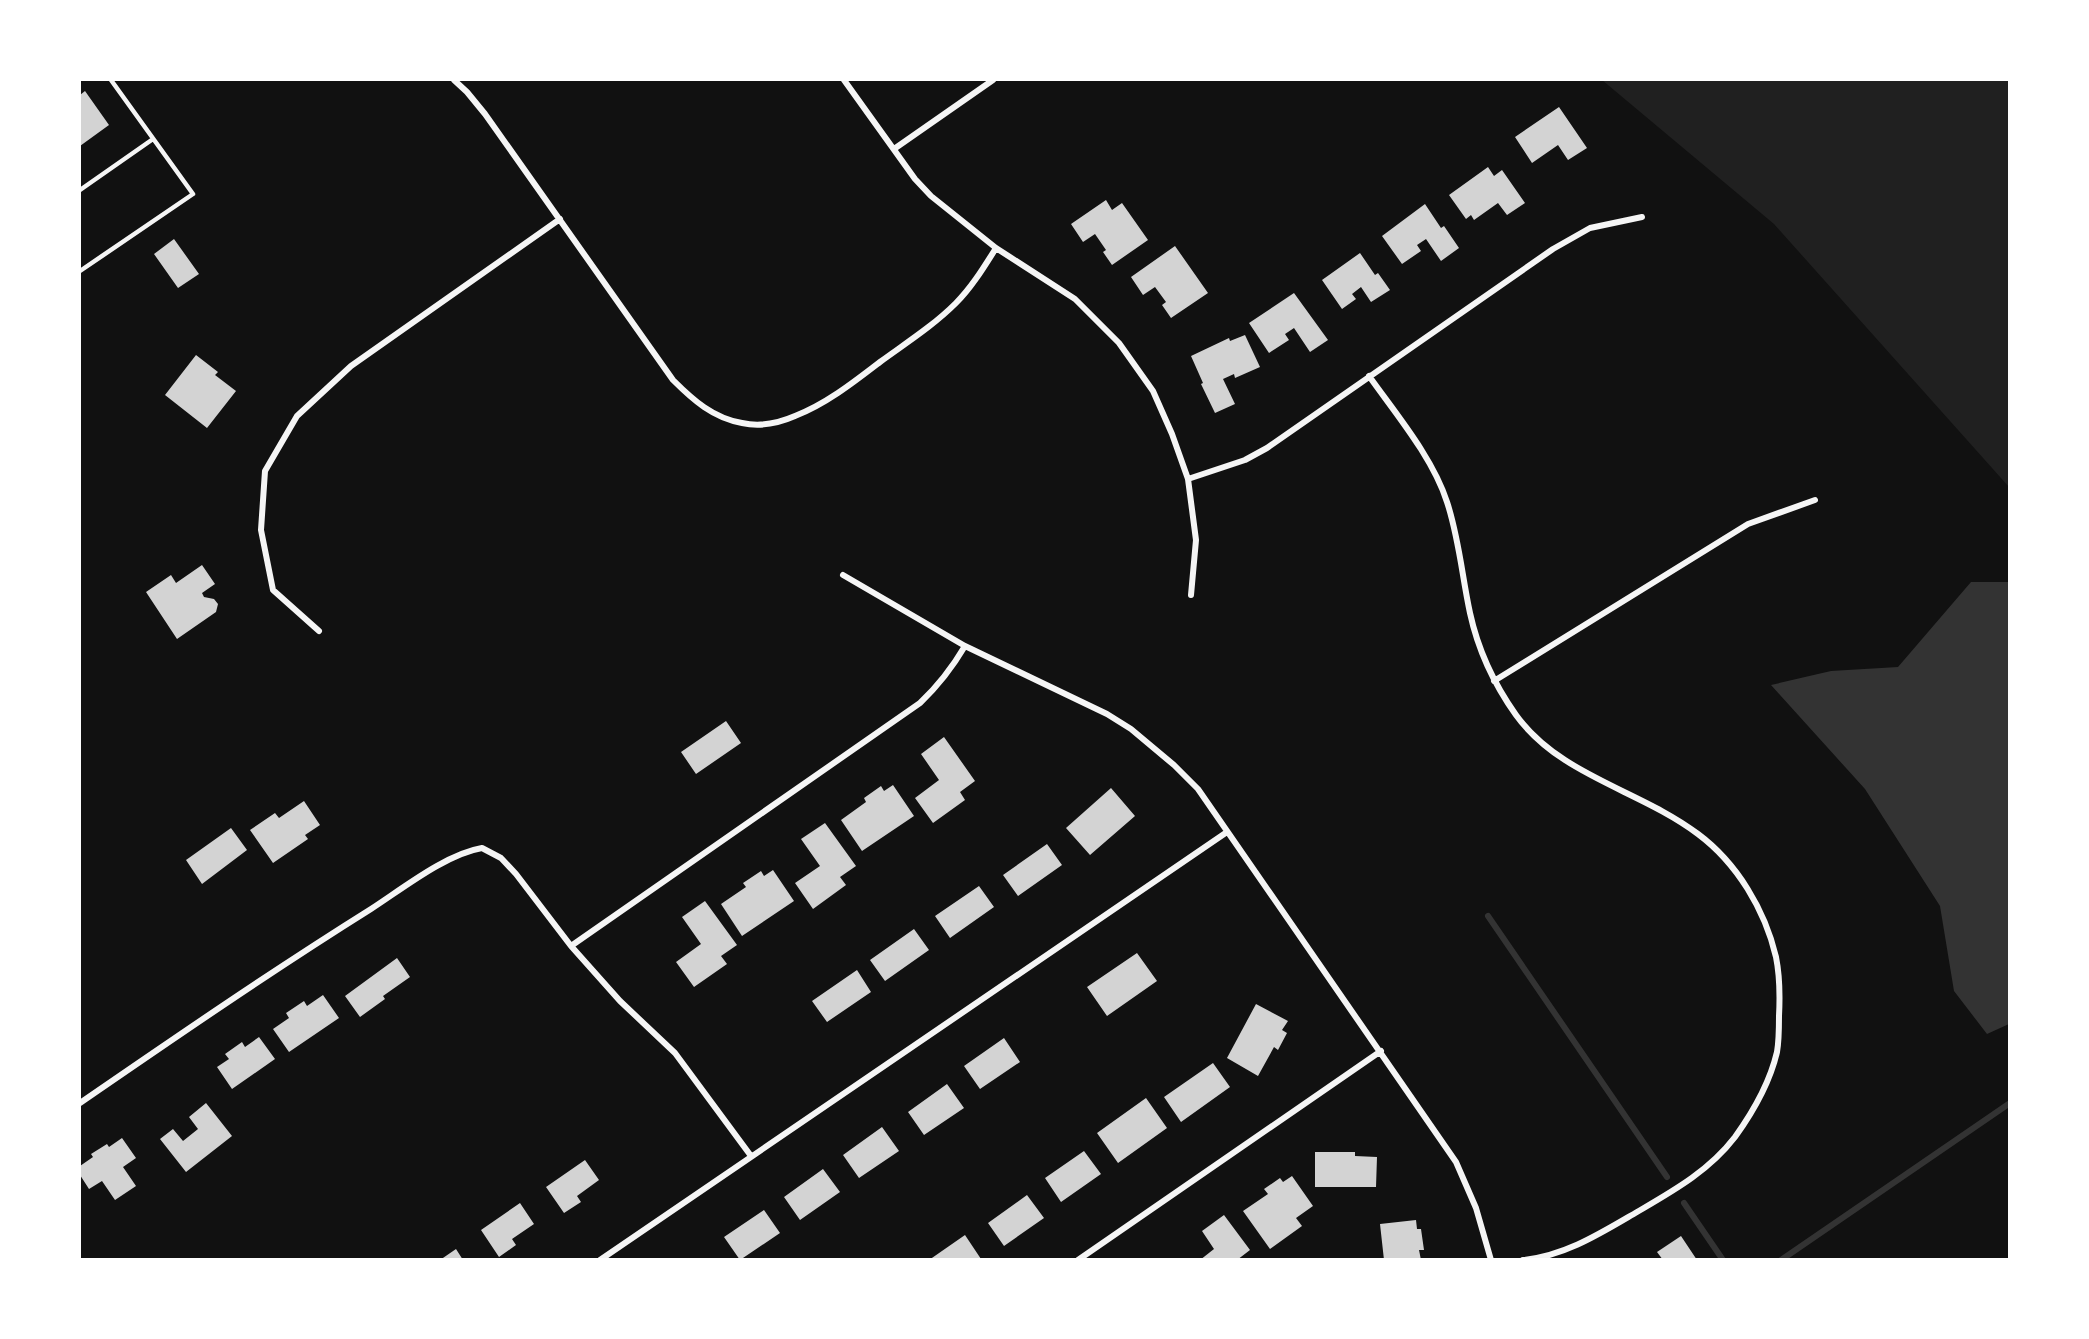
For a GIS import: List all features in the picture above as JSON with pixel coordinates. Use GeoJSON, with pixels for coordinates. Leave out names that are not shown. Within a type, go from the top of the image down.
{"type":"FeatureCollection","features":[{"type":"Feature","properties":{"kind":"street"},"geometry":{"type":"LineString","coordinates":[[454,80],[485,114],[674,380],[690,397],[718,416],[742,423],[770,424],[797,416],[825,400],[937,321],[976,279],[996,248]]}},
{"type":"Feature","properties":{"kind":"street"},"geometry":{"type":"LineString","coordinates":[[844,80],[915,178],[931,196],[996,248],[1075,299],[1119,343],[1153,391],[1188,479],[1196,540],[1191,595]]}},
{"type":"Feature","properties":{"kind":"street"},"geometry":{"type":"LineString","coordinates":[[894,149],[993,80]]}},
{"type":"Feature","properties":{"kind":"street"},"geometry":{"type":"LineString","coordinates":[[1188,479],[1245,460],[1267,448],[1553,249],[1590,228],[1642,218]]}},
{"type":"Feature","properties":{"kind":"street"},"geometry":{"type":"LineString","coordinates":[[319,632],[273,591],[261,530],[265,471],[281,443],[297,416],[351,366],[560,219]]}},
{"type":"Feature","properties":{"kind":"street"},"geometry":{"type":"LineString","coordinates":[[1370,376],[1425,457],[1446,501],[1456,536],[1477,641],[1494,681],[1517,716],[1536,739],[1559,758],[1680,821],[1718,850],[1743,882],[1767,928],[1776,958],[1780,987],[1777,1050],[1769,1077],[1748,1118],[1732,1140],[1687,1182],[1602,1232],[1559,1252],[1523,1260]]}},
{"type":"Feature","properties":{"kind":"street"},"geometry":{"type":"LineString","coordinates":[[1494,681],[1748,524],[1815,500]]}},
{"type":"Feature","properties":{"kind":"street"},"geometry":{"type":"LineString","coordinates":[[843,575],[965,646],[1084,702],[1131,729],[1174,765],[1198,789],[1456,1162],[1476,1208],[1491,1260]]}},
{"type":"Feature","properties":{"kind":"street"},"geometry":{"type":"LineString","coordinates":[[571,946],[920,703],[950,672],[965,646]]}},
{"type":"Feature","properties":{"kind":"street"},"geometry":{"type":"LineString","coordinates":[[600,1260],[1227,832]]}},
{"type":"Feature","properties":{"kind":"street"},"geometry":{"type":"LineString","coordinates":[[80,1103],[346,924],[441,864],[464,852],[482,848],[501,858],[571,946],[620,1001],[675,1053],[751,1156]]}},
{"type":"Feature","properties":{"kind":"street"},"geometry":{"type":"LineString","coordinates":[[1078,1260],[1380,1051]]}},
{"type":"Feature","properties":{"kind":"lane"},"geometry":{"type":"LineString","coordinates":[[80,271],[193,194],[111,80]]}},
{"type":"Feature","properties":{"kind":"lane"},"geometry":{"type":"LineString","coordinates":[[80,190],[153,139]]}},
{"type":"Feature","properties":{"kind":"shaded area"},"geometry":{"type":"Polygon","coordinates":[[[1602,80],[2009,80],[2009,487],[1774,224],[1602,80]]]}},
{"type":"Feature","properties":{"kind":"shaded area"},"geometry":{"type":"Polygon","coordinates":[[[1971,582],[2010,582],[2009,1024],[1987,1034],[1954,991],[1940,906],[1865,789],[1771,685],[1831,671],[1898,667],[1971,582]]]}},
{"type":"Feature","properties":{"kind":"building"},"geometry":{"type":"Polygon","coordinates":[[[85,91],[109,125],[80,146],[80,95],[85,91]]]}},
{"type":"Feature","properties":{"kind":"building"},"geometry":{"type":"Polygon","coordinates":[[[1559,107],[1587,148],[1568,160],[1558,145],[1532,163],[1515,137],[1559,107]]]}},
{"type":"Feature","properties":{"kind":"building"},"geometry":{"type":"Polygon","coordinates":[[[1488,167],[1494,176],[1502,170],[1525,203],[1507,215],[1498,203],[1474,220],[1471,215],[1466,219],[1449,195],[1488,167]]]}},
{"type":"Feature","properties":{"kind":"building"},"geometry":{"type":"Polygon","coordinates":[[[1106,200],[1112,210],[1122,203],[1148,240],[1112,265],[1103,252],[1106,250],[1095,234],[1083,242],[1071,224],[1106,200]]]}},
{"type":"Feature","properties":{"kind":"building"},"geometry":{"type":"Polygon","coordinates":[[[1425,204],[1441,228],[1444,226],[1459,248],[1441,261],[1426,239],[1417,245],[1421,251],[1402,264],[1382,236],[1425,204]]]}},
{"type":"Feature","properties":{"kind":"building"},"geometry":{"type":"Polygon","coordinates":[[[174,239],[199,274],[178,288],[154,254],[174,239]]]}},
{"type":"Feature","properties":{"kind":"building"},"geometry":{"type":"Polygon","coordinates":[[[1175,246],[1208,293],[1171,318],[1162,305],[1166,302],[1155,287],[1143,295],[1131,277],[1175,246]]]}},
{"type":"Feature","properties":{"kind":"building"},"geometry":{"type":"Polygon","coordinates":[[[1360,253],[1375,275],[1378,273],[1390,290],[1371,302],[1361,287],[1352,294],[1356,299],[1342,309],[1322,280],[1360,253]]]}},
{"type":"Feature","properties":{"kind":"building"},"geometry":{"type":"Polygon","coordinates":[[[1294,293],[1328,340],[1310,352],[1294,328],[1285,334],[1289,340],[1269,353],[1249,323],[1294,293]]]}},
{"type":"Feature","properties":{"kind":"building"},"geometry":{"type":"Polygon","coordinates":[[[1245,335],[1260,367],[1235,378],[1234,374],[1223,379],[1235,404],[1215,413],[1191,356],[1229,338],[1230,341],[1245,335]]]}},
{"type":"Feature","properties":{"kind":"building"},"geometry":{"type":"Polygon","coordinates":[[[196,355],[218,372],[215,375],[236,391],[207,428],[165,395],[196,355]]]}},
{"type":"Feature","properties":{"kind":"building"},"geometry":{"type":"Polygon","coordinates":[[[202,565],[215,584],[202,593],[204,597],[214,599],[218,604],[216,612],[177,639],[146,592],[171,575],[176,583],[202,565]]]}},
{"type":"Feature","properties":{"kind":"building"},"geometry":{"type":"Polygon","coordinates":[[[726,721],[741,743],[696,774],[681,752],[726,721]]]}},
{"type":"Feature","properties":{"kind":"building"},"geometry":{"type":"Polygon","coordinates":[[[944,737],[975,781],[960,792],[965,800],[933,823],[915,798],[939,780],[921,754],[944,737]]]}},
{"type":"Feature","properties":{"kind":"building"},"geometry":{"type":"Polygon","coordinates":[[[893,785],[914,816],[862,851],[841,820],[866,802],[864,798],[881,786],[884,791],[893,785]]]}},
{"type":"Feature","properties":{"kind":"building"},"geometry":{"type":"Polygon","coordinates":[[[1111,788],[1135,816],[1090,855],[1066,828],[1111,788]]]}},
{"type":"Feature","properties":{"kind":"building"},"geometry":{"type":"Polygon","coordinates":[[[304,801],[320,825],[305,835],[308,839],[273,863],[250,830],[275,813],[279,818],[304,801]]]}},
{"type":"Feature","properties":{"kind":"building"},"geometry":{"type":"Polygon","coordinates":[[[825,823],[856,866],[840,877],[846,885],[813,909],[795,883],[820,866],[801,839],[825,823]]]}},
{"type":"Feature","properties":{"kind":"building"},"geometry":{"type":"Polygon","coordinates":[[[231,828],[247,850],[202,884],[186,860],[231,828]]]}},
{"type":"Feature","properties":{"kind":"building"},"geometry":{"type":"Polygon","coordinates":[[[1047,844],[1062,865],[1018,896],[1003,875],[1047,844]]]}},
{"type":"Feature","properties":{"kind":"building"},"geometry":{"type":"Polygon","coordinates":[[[773,870],[794,901],[742,936],[721,904],[746,887],[743,883],[761,871],[764,876],[773,870]]]}},
{"type":"Feature","properties":{"kind":"building"},"geometry":{"type":"Polygon","coordinates":[[[979,886],[994,907],[950,938],[935,916],[979,886]]]}},
{"type":"Feature","properties":{"kind":"building"},"geometry":{"type":"Polygon","coordinates":[[[705,901],[737,945],[721,956],[727,964],[694,987],[676,962],[701,944],[682,917],[705,901]]]}},
{"type":"Feature","properties":{"kind":"building"},"geometry":{"type":"Polygon","coordinates":[[[914,929],[929,950],[885,981],[870,960],[914,929]]]}},
{"type":"Feature","properties":{"kind":"building"},"geometry":{"type":"Polygon","coordinates":[[[1137,953],[1157,981],[1107,1016],[1087,987],[1137,953]]]}},
{"type":"Feature","properties":{"kind":"building"},"geometry":{"type":"Polygon","coordinates":[[[397,958],[410,977],[383,996],[385,999],[360,1017],[345,996],[397,958]]]}},
{"type":"Feature","properties":{"kind":"building"},"geometry":{"type":"Polygon","coordinates":[[[857,970],[871,992],[827,1022],[812,1001],[857,970]]]}},
{"type":"Feature","properties":{"kind":"building"},"geometry":{"type":"Polygon","coordinates":[[[323,995],[339,1018],[289,1052],[273,1029],[289,1018],[286,1013],[304,1001],[307,1006],[323,995]]]}},
{"type":"Feature","properties":{"kind":"building"},"geometry":{"type":"Polygon","coordinates":[[[1256,1004],[1288,1021],[1282,1030],[1287,1033],[1278,1050],[1274,1047],[1258,1076],[1227,1058],[1256,1004]]]}},
{"type":"Feature","properties":{"kind":"building"},"geometry":{"type":"Polygon","coordinates":[[[259,1037],[275,1059],[232,1089],[217,1067],[229,1059],[225,1054],[242,1042],[245,1047],[259,1037]]]}},
{"type":"Feature","properties":{"kind":"building"},"geometry":{"type":"Polygon","coordinates":[[[1004,1038],[1020,1062],[980,1089],[964,1066],[1004,1038]]]}},
{"type":"Feature","properties":{"kind":"building"},"geometry":{"type":"Polygon","coordinates":[[[1213,1063],[1230,1087],[1181,1122],[1164,1097],[1213,1063]]]}},
{"type":"Feature","properties":{"kind":"building"},"geometry":{"type":"Polygon","coordinates":[[[947,1084],[964,1108],[924,1135],[908,1112],[947,1084]]]}},
{"type":"Feature","properties":{"kind":"building"},"geometry":{"type":"Polygon","coordinates":[[[1146,1098],[1167,1128],[1118,1163],[1097,1133],[1146,1098]]]}},
{"type":"Feature","properties":{"kind":"building"},"geometry":{"type":"Polygon","coordinates":[[[206,1103],[232,1136],[186,1172],[160,1139],[173,1129],[183,1141],[198,1129],[189,1117],[206,1103]]]}},
{"type":"Feature","properties":{"kind":"building"},"geometry":{"type":"Polygon","coordinates":[[[882,1127],[899,1151],[859,1178],[843,1155],[882,1127]]]}},
{"type":"Feature","properties":{"kind":"building"},"geometry":{"type":"Polygon","coordinates":[[[122,1138],[136,1158],[123,1167],[136,1186],[115,1200],[102,1181],[89,1189],[80,1175],[80,1166],[93,1157],[91,1154],[107,1144],[109,1147],[122,1138]]]}},
{"type":"Feature","properties":{"kind":"building"},"geometry":{"type":"Polygon","coordinates":[[[1084,1151],[1101,1174],[1061,1202],[1045,1178],[1084,1151]]]}},
{"type":"Feature","properties":{"kind":"building"},"geometry":{"type":"Polygon","coordinates":[[[1315,1152],[1355,1152],[1355,1156],[1377,1157],[1376,1187],[1315,1187],[1315,1152]]]}},
{"type":"Feature","properties":{"kind":"building"},"geometry":{"type":"Polygon","coordinates":[[[585,1160],[599,1180],[577,1196],[581,1202],[564,1213],[546,1187],[585,1160]]]}},
{"type":"Feature","properties":{"kind":"building"},"geometry":{"type":"Polygon","coordinates":[[[823,1169],[840,1192],[800,1220],[784,1197],[823,1169]]]}},
{"type":"Feature","properties":{"kind":"building"},"geometry":{"type":"Polygon","coordinates":[[[1292,1176],[1313,1206],[1296,1218],[1302,1226],[1270,1249],[1243,1211],[1268,1194],[1264,1189],[1280,1178],[1283,1182],[1292,1176]]]}},
{"type":"Feature","properties":{"kind":"building"},"geometry":{"type":"Polygon","coordinates":[[[1027,1195],[1044,1218],[1004,1246],[988,1223],[1027,1195]]]}},
{"type":"Feature","properties":{"kind":"building"},"geometry":{"type":"Polygon","coordinates":[[[520,1203],[534,1224],[512,1239],[516,1245],[499,1257],[481,1230],[520,1203]]]}},
{"type":"Feature","properties":{"kind":"building"},"geometry":{"type":"Polygon","coordinates":[[[764,1210],[780,1233],[740,1260],[724,1237],[764,1210]]]}},
{"type":"Feature","properties":{"kind":"building"},"geometry":{"type":"Polygon","coordinates":[[[1224,1215],[1250,1250],[1237,1260],[1200,1260],[1214,1249],[1202,1231],[1224,1215]]]}},
{"type":"Feature","properties":{"kind":"building"},"geometry":{"type":"Polygon","coordinates":[[[1416,1220],[1417,1229],[1421,1229],[1424,1250],[1419,1250],[1421,1260],[1384,1260],[1380,1224],[1416,1220]]]}},
{"type":"Feature","properties":{"kind":"building"},"geometry":{"type":"Polygon","coordinates":[[[965,1235],[981,1259],[929,1260],[965,1235]]]}},
{"type":"Feature","properties":{"kind":"building"},"geometry":{"type":"Polygon","coordinates":[[[1681,1236],[1697,1260],[1663,1260],[1657,1252],[1681,1236]]]}},
{"type":"Feature","properties":{"kind":"building"},"geometry":{"type":"Polygon","coordinates":[[[456,1249],[463,1260],[440,1260],[456,1249]]]}},
{"type":"Feature","properties":{"kind":"waterway"},"geometry":{"type":"LineString","coordinates":[[1488,916],[1667,1177]]}},
{"type":"Feature","properties":{"kind":"waterway"},"geometry":{"type":"LineString","coordinates":[[1781,1260],[2010,1103]]}},
{"type":"Feature","properties":{"kind":"waterway"},"geometry":{"type":"LineString","coordinates":[[1684,1203],[1723,1260]]}}]}
